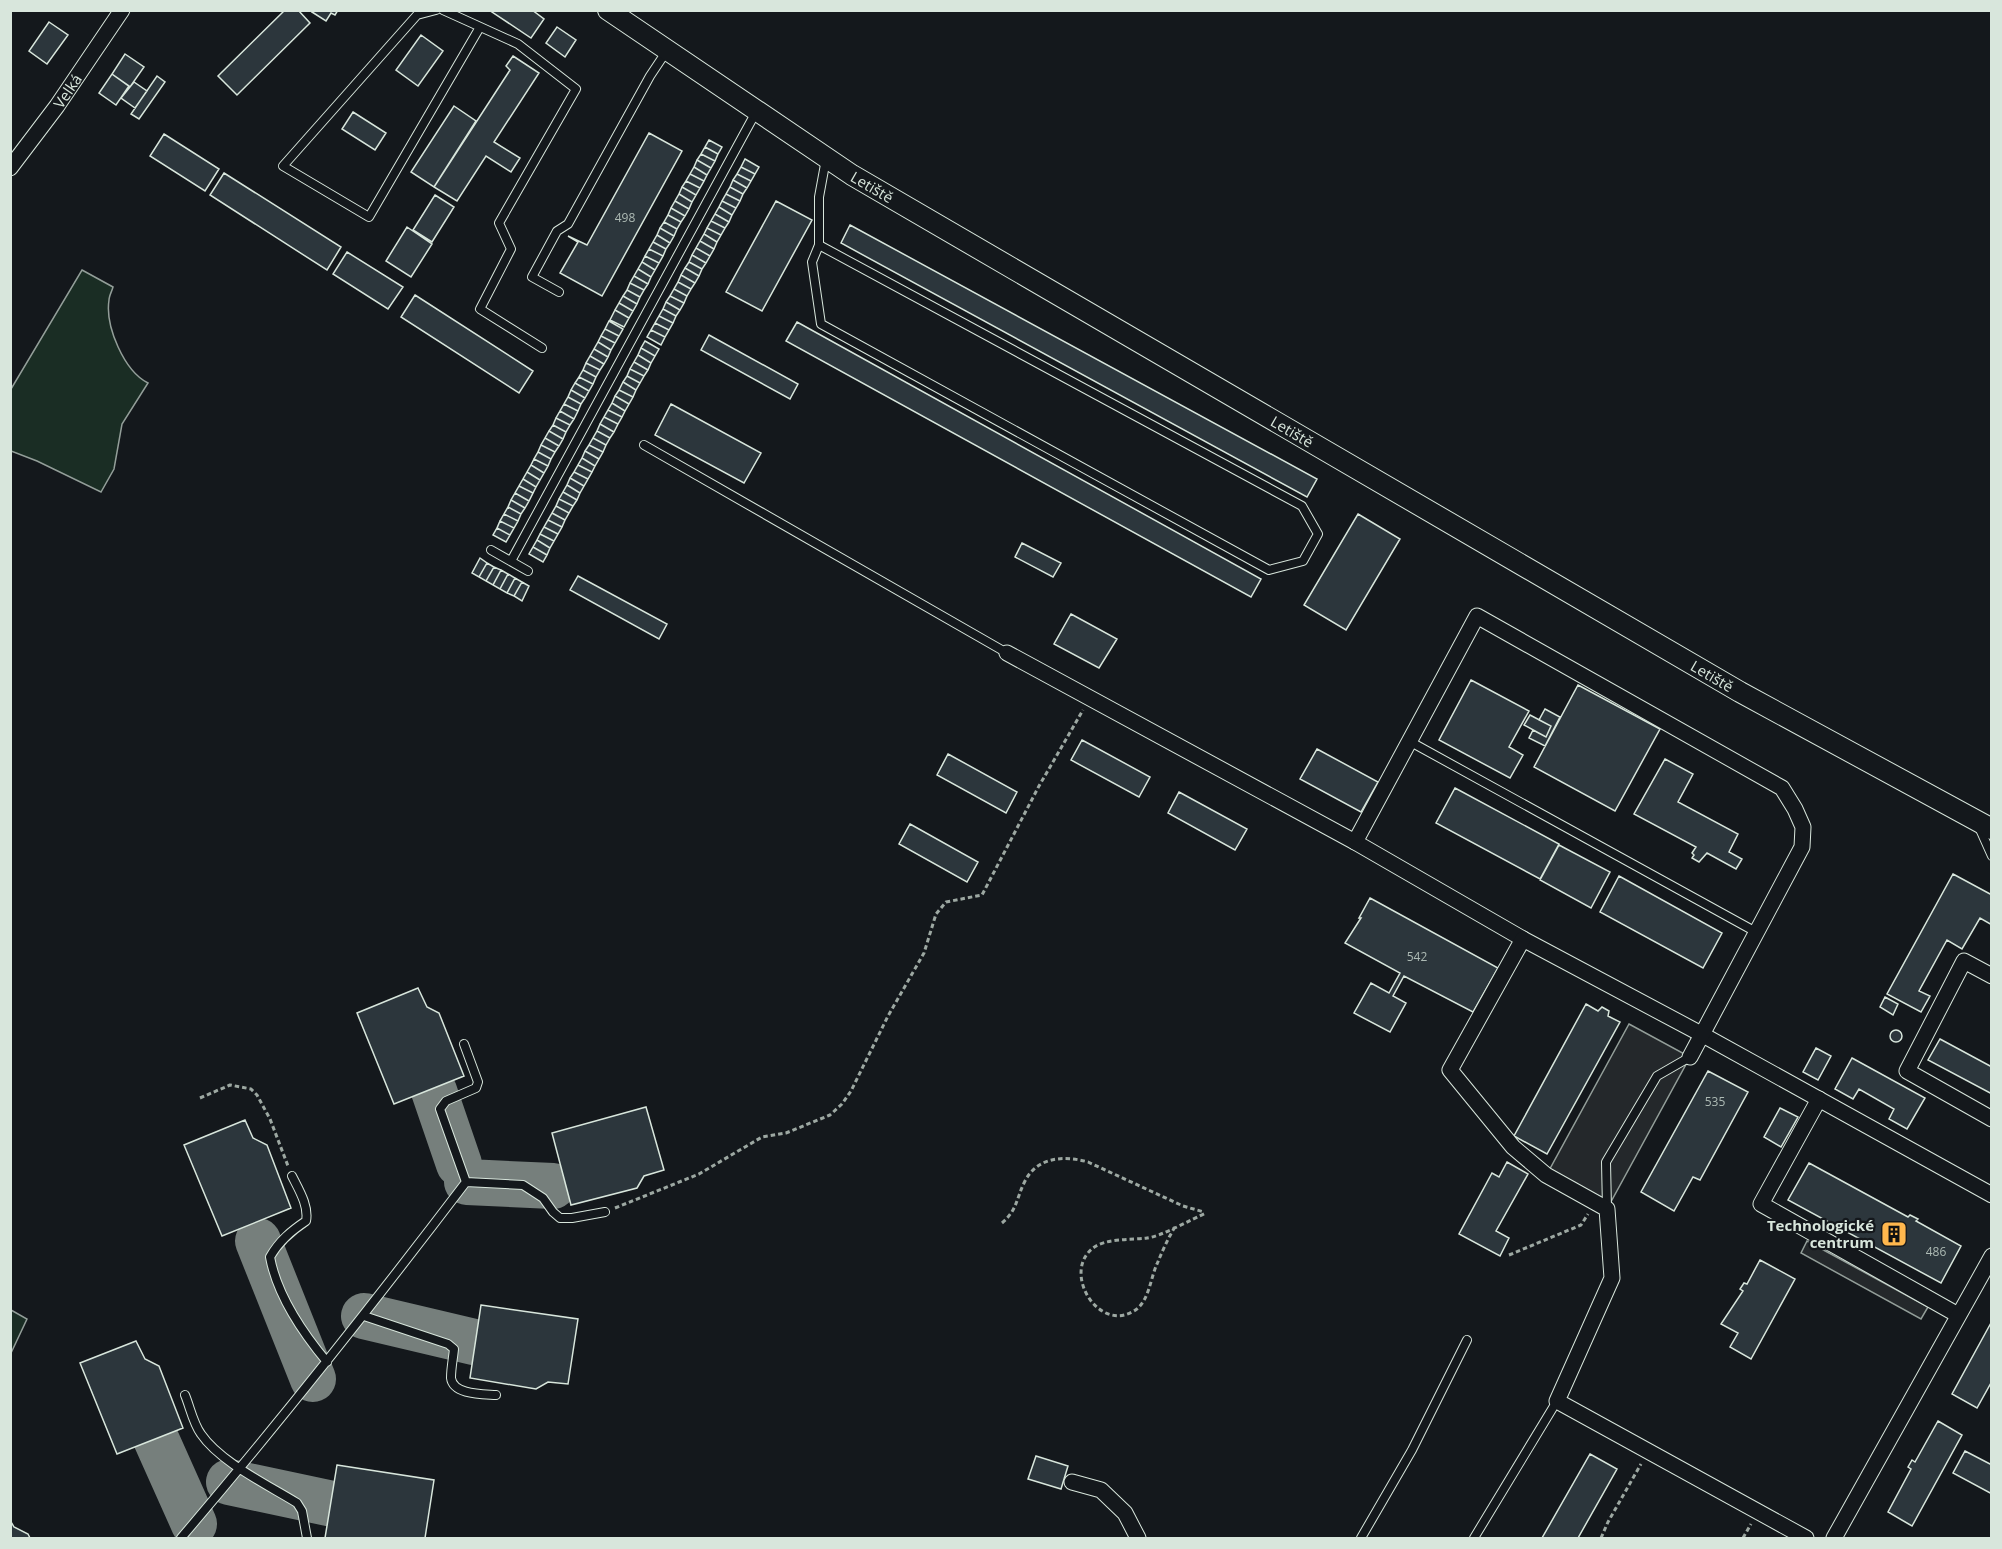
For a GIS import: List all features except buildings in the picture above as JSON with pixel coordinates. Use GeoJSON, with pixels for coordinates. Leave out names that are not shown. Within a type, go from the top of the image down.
{"type":"FeatureCollection","features":[{"type":"Feature","properties":{"kind":"street","name":"Velká"},"geometry":{"type":"LineString","coordinates":[[10,168],[57,106],[122,10]]}},
{"type":"Feature","properties":{"kind":"street","name":"Letiště"},"geometry":{"type":"LineString","coordinates":[[608,10],[852,175],[1740,692],[1984,825]]}},
{"type":"Feature","properties":{"kind":"street"},"geometry":{"type":"LineString","coordinates":[[1354,842],[1477,616],[1782,788],[1803,827],[1802,847],[1690,1057]]}},
{"type":"Feature","properties":{"kind":"street"},"geometry":{"type":"LineString","coordinates":[[1007,653],[1354,842],[1523,939],[1703,1035],[1992,1195]]}},
{"type":"Feature","properties":{"kind":"street"},"geometry":{"type":"LineString","coordinates":[[1523,939],[1450,1070],[1513,1147],[1546,1176],[1601,1205],[1612,1278],[1557,1401],[1806,1539]]}},
{"type":"Feature","properties":{"kind":"street"},"geometry":{"type":"LineString","coordinates":[[1992,976],[1964,961],[1907,1071],[1992,1119]]}},
{"type":"Feature","properties":{"kind":"street"},"geometry":{"type":"LineString","coordinates":[[1819,1099],[1761,1204],[1958,1315]]}},
{"type":"Feature","properties":{"kind":"street"},"geometry":{"type":"LineString","coordinates":[[1834,1539],[1992,1256]]}},
{"type":"Feature","properties":{"kind":"street"},"geometry":{"type":"LineString","coordinates":[[1072,1482],[1101,1490],[1125,1513],[1138,1539]]}},
{"type":"Feature","properties":{"kind":"lane"},"geometry":{"type":"LineString","coordinates":[[436,10],[417,15],[283,166],[369,217],[480,27]]}},
{"type":"Feature","properties":{"kind":"lane"},"geometry":{"type":"LineString","coordinates":[[443,10],[518,44],[576,89],[499,223],[511,249],[480,309],[542,348]]}},
{"type":"Feature","properties":{"kind":"lane"},"geometry":{"type":"LineString","coordinates":[[559,292],[532,277],[557,231],[568,224],[650,76],[667,50]]}},
{"type":"Feature","properties":{"kind":"lane"},"geometry":{"type":"LineString","coordinates":[[511,561],[756,111]]}},
{"type":"Feature","properties":{"kind":"lane"},"geometry":{"type":"LineString","coordinates":[[819,245],[1302,506],[1318,534],[1303,561],[1269,570],[820,324],[812,262],[819,245],[819,197],[826,158]]}},
{"type":"Feature","properties":{"kind":"lane"},"geometry":{"type":"LineString","coordinates":[[644,445],[1007,653]]}},
{"type":"Feature","properties":{"kind":"lane"},"geometry":{"type":"LineString","coordinates":[[491,550],[528,571]]}},
{"type":"Feature","properties":{"kind":"lane"},"geometry":{"type":"LineString","coordinates":[[1409,741],[1756,932]]}},
{"type":"Feature","properties":{"kind":"lane"},"geometry":{"type":"LineString","coordinates":[[1984,825],[1992,856]]}},
{"type":"Feature","properties":{"kind":"lane"},"geometry":{"type":"LineString","coordinates":[[464,1044],[478,1082],[476,1088],[446,1101],[440,1108],[466,1182]]}},
{"type":"Feature","properties":{"kind":"lane"},"geometry":{"type":"LineString","coordinates":[[1601,1205],[1606,1162],[1657,1076],[1690,1057]]}},
{"type":"Feature","properties":{"kind":"lane"},"geometry":{"type":"LineString","coordinates":[[292,1176],[303,1200],[307,1214],[306,1221],[275,1248],[270,1257],[271,1265],[290,1309],[312,1344],[327,1362]]}},
{"type":"Feature","properties":{"kind":"lane"},"geometry":{"type":"LineString","coordinates":[[466,1182],[523,1185],[543,1198],[560,1218],[605,1212]]}},
{"type":"Feature","properties":{"kind":"lane"},"geometry":{"type":"LineString","coordinates":[[182,1539],[364,1316],[466,1182]]}},
{"type":"Feature","properties":{"kind":"lane"},"geometry":{"type":"LineString","coordinates":[[364,1316],[448,1344],[454,1349],[451,1380],[456,1388],[496,1395]]}},
{"type":"Feature","properties":{"kind":"lane"},"geometry":{"type":"LineString","coordinates":[[1361,1539],[1412,1450],[1467,1340]]}},
{"type":"Feature","properties":{"kind":"lane"},"geometry":{"type":"LineString","coordinates":[[185,1395],[200,1434],[218,1452],[241,1469],[297,1503],[302,1511],[308,1539]]}},
{"type":"Feature","properties":{"kind":"lane"},"geometry":{"type":"LineString","coordinates":[[1474,1539],[1557,1401]]}},
{"type":"Feature","properties":{"kind":"path"},"geometry":{"type":"LineString","coordinates":[[605,1212],[699,1174],[762,1137],[786,1133],[830,1115],[842,1104],[924,953],[936,914],[946,902],[982,895],[1039,786],[1090,699]]}},
{"type":"Feature","properties":{"kind":"path"},"geometry":{"type":"LineString","coordinates":[[200,1098],[230,1085],[251,1089],[257,1095],[270,1119],[292,1176]]}},
{"type":"Feature","properties":{"kind":"path"},"geometry":{"type":"LineString","coordinates":[[1002,1223],[1016,1207],[1024,1183],[1031,1171],[1041,1163],[1056,1158],[1074,1158],[1108,1170],[1183,1206],[1206,1213],[1175,1227],[1151,1238],[1099,1244],[1091,1250],[1084,1260],[1080,1277],[1082,1286],[1092,1303],[1106,1313],[1125,1315],[1134,1312],[1140,1306],[1156,1265],[1175,1227]]}},
{"type":"Feature","properties":{"kind":"path"},"geometry":{"type":"LineString","coordinates":[[1509,1255],[1581,1225],[1601,1205]]}},
{"type":"Feature","properties":{"kind":"path"},"geometry":{"type":"LineString","coordinates":[[1601,1539],[1608,1522],[1649,1452]]}},
{"type":"Feature","properties":{"kind":"green space"},"geometry":{"type":"Polygon","coordinates":[[[82,270],[113,287],[109,298],[109,311],[113,335],[131,369],[148,383],[122,424],[114,469],[101,492],[11,451],[11,389],[82,270]]]}},
{"type":"Feature","properties":{"kind":"green space"},"geometry":{"type":"Polygon","coordinates":[[[11,1310],[27,1319],[11,1353],[11,1310]]]}},
{"type":"Feature","properties":{"kind":"shaded area"},"geometry":{"type":"Polygon","coordinates":[[[1629,1024],[1690,1057],[1607,1209],[1546,1176],[1629,1024]]]}},
{"type":"Feature","properties":{"kind":"shaded area"},"geometry":{"type":"Polygon","coordinates":[[[1807,1241],[1928,1307],[1921,1319],[1801,1253],[1807,1241]]]}},
{"type":"Feature","properties":{"kind":"taxiway"},"geometry":{"type":"LineString","coordinates":[[434,1091],[459,1164]]}},
{"type":"Feature","properties":{"kind":"taxiway"},"geometry":{"type":"LineString","coordinates":[[467,1182],[553,1186]]}},
{"type":"Feature","properties":{"kind":"taxiway"},"geometry":{"type":"LineString","coordinates":[[258,1241],[313,1379]]}},
{"type":"Feature","properties":{"kind":"taxiway"},"geometry":{"type":"LineString","coordinates":[[364,1316],[474,1342]]}},
{"type":"Feature","properties":{"kind":"taxiway"},"geometry":{"type":"LineString","coordinates":[[156,1439],[194,1524]]}},
{"type":"Feature","properties":{"kind":"taxiway"},"geometry":{"type":"LineString","coordinates":[[229,1482],[328,1503]]}},
{"type":"Feature","properties":{"kind":"place","name":"Technologické centrum"},"geometry":{"type":"Point","coordinates":[1894,1234]}}]}
